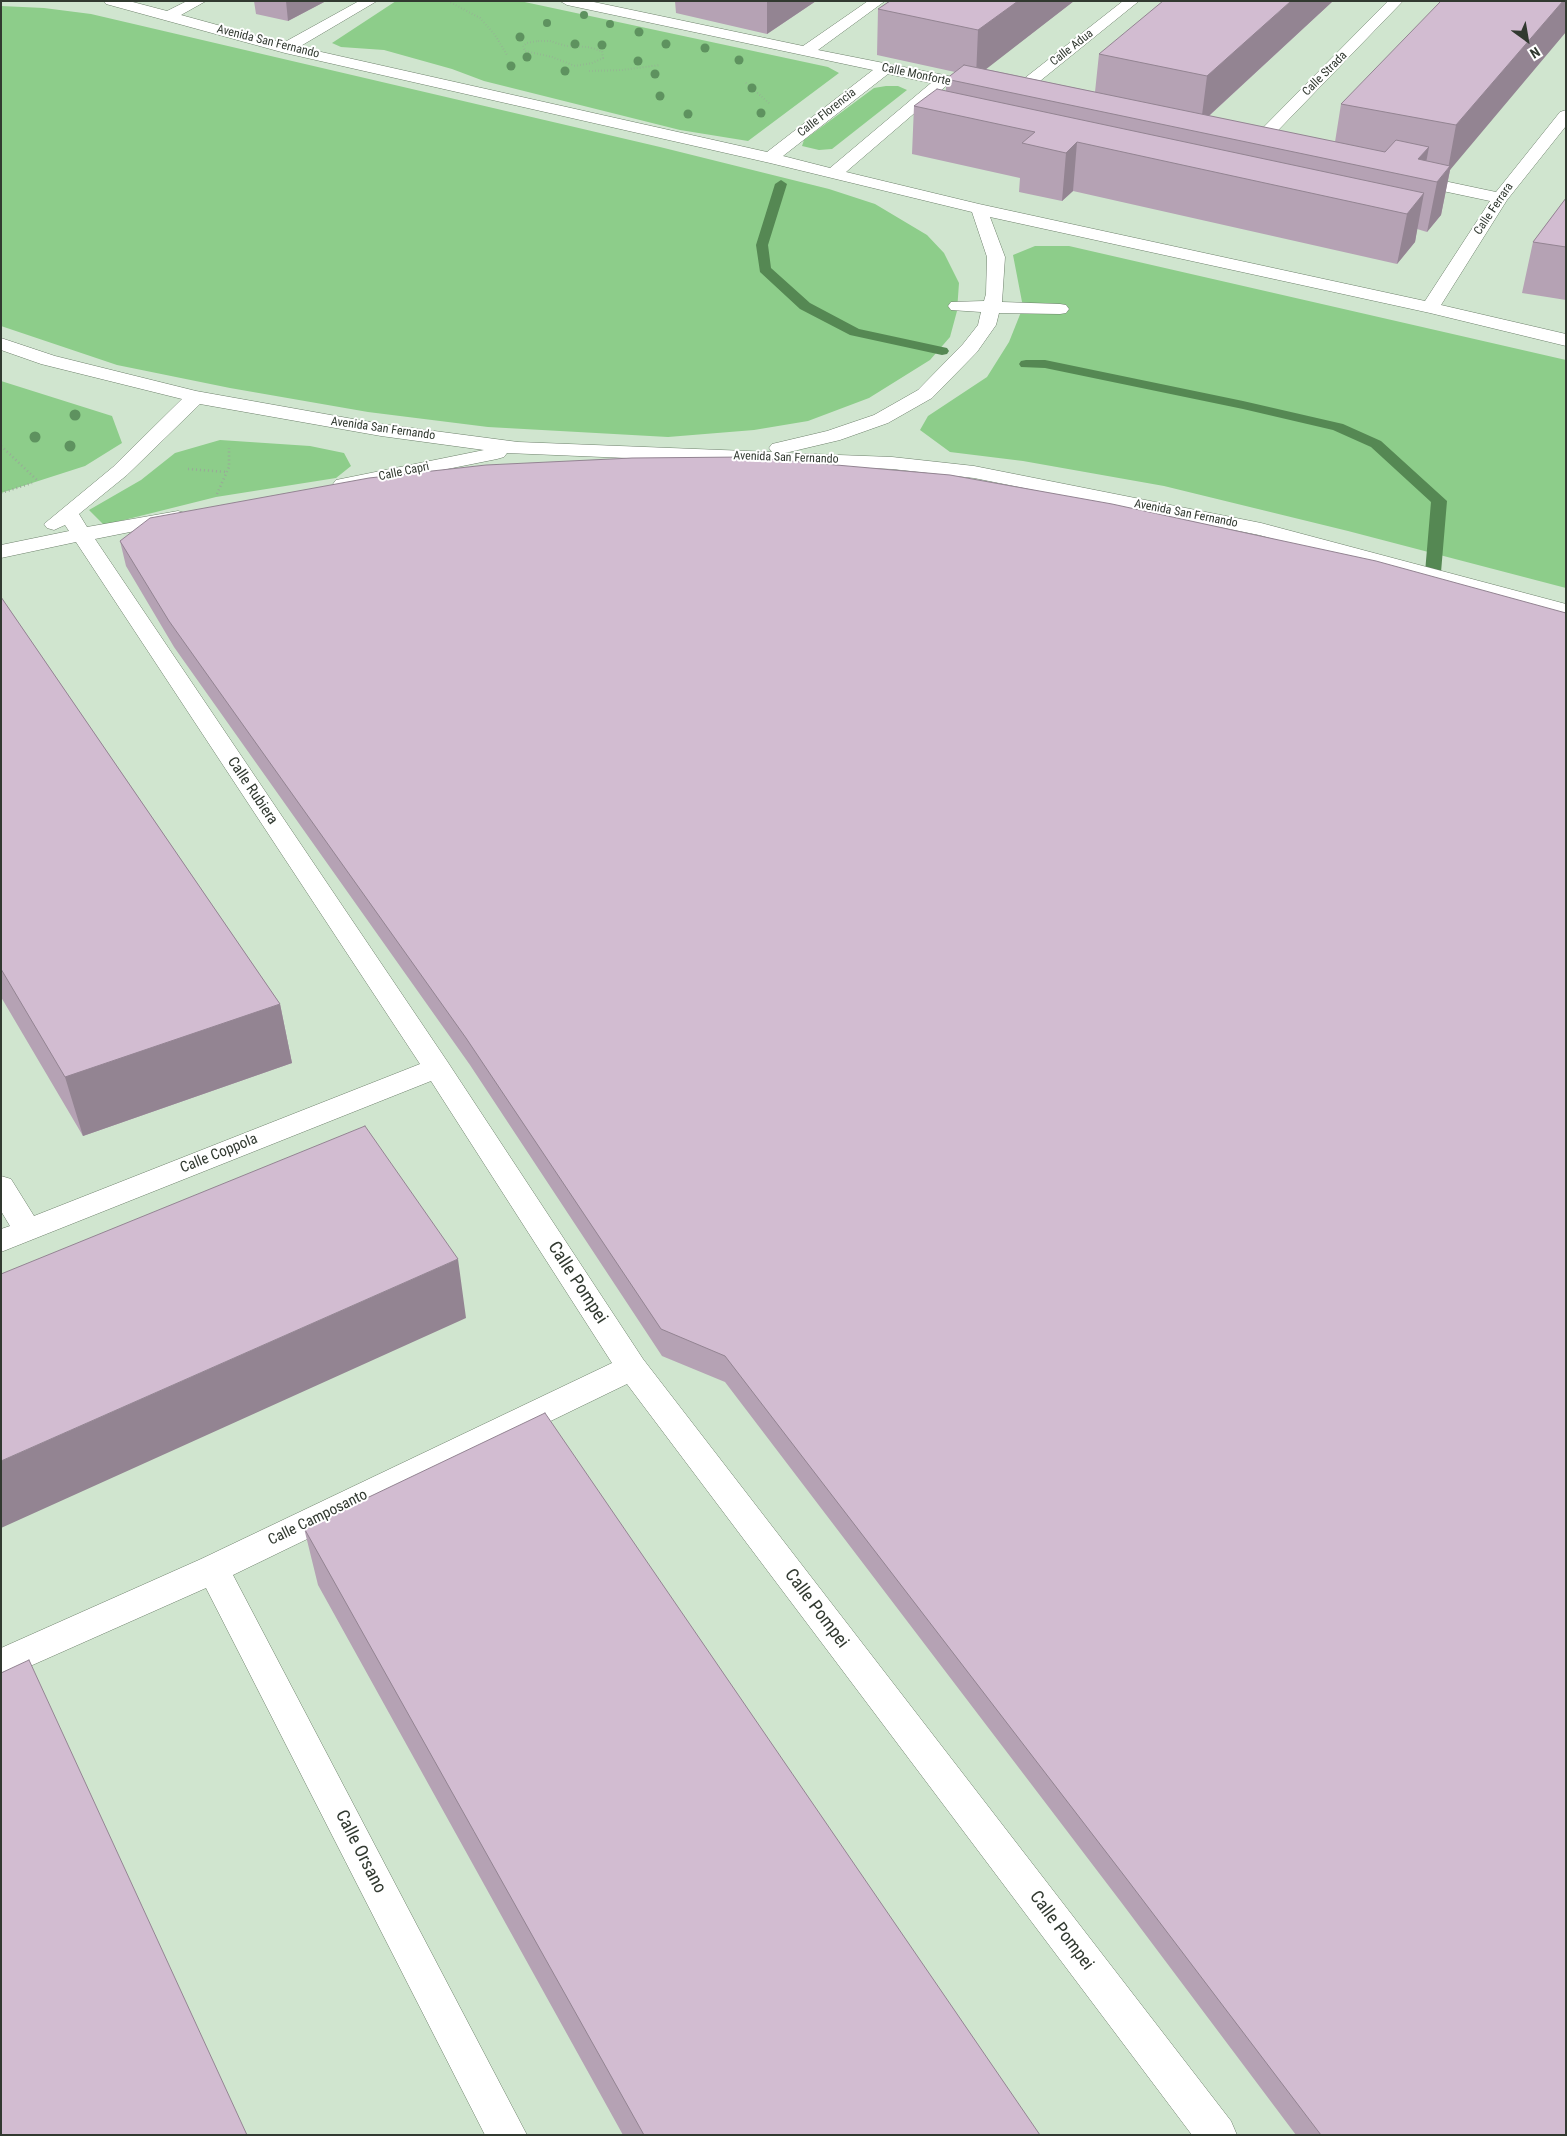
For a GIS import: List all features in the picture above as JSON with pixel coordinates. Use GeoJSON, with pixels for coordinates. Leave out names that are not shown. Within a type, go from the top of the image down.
{"type":"FeatureCollection","features":[{"type":"Feature","properties":{"kind":"street","name":"Avenida San Fernando"},"geometry":{"type":"LineString","coordinates":[[111,1],[285,48],[770,158],[979,209],[1430,308],[1566,340]]}},
{"type":"Feature","properties":{"kind":"street"},"geometry":{"type":"LineString","coordinates":[[168,16],[199,1]]}},
{"type":"Feature","properties":{"kind":"street"},"geometry":{"type":"LineString","coordinates":[[285,48],[370,1]]}},
{"type":"Feature","properties":{"kind":"street","name":"Calle Monforte"},"geometry":{"type":"LineString","coordinates":[[567,1],[612,5],[806,52],[1032,99]]}},
{"type":"Feature","properties":{"kind":"street"},"geometry":{"type":"LineString","coordinates":[[806,52],[878,1]]}},
{"type":"Feature","properties":{"kind":"street","name":"Calle Adua"},"geometry":{"type":"LineString","coordinates":[[1013,95],[1132,1]]}},
{"type":"Feature","properties":{"kind":"street","name":"Calle Strada"},"geometry":{"type":"LineString","coordinates":[[1254,146],[1396,1]]}},
{"type":"Feature","properties":{"kind":"street","name":"Calle Florencia"},"geometry":{"type":"LineString","coordinates":[[770,158],[884,69]]}},
{"type":"Feature","properties":{"kind":"street"},"geometry":{"type":"LineString","coordinates":[[833,174],[944,80]]}},
{"type":"Feature","properties":{"kind":"street","name":"Calle Ferrara"},"geometry":{"type":"LineString","coordinates":[[1430,308],[1500,198],[1566,115]]}},
{"type":"Feature","properties":{"kind":"street"},"geometry":{"type":"LineString","coordinates":[[1234,142],[1273,150]]}},
{"type":"Feature","properties":{"kind":"street"},"geometry":{"type":"LineString","coordinates":[[1396,176],[1500,198]]}},
{"type":"Feature","properties":{"kind":"street"},"geometry":{"type":"LineString","coordinates":[[746,456],[849,430],[881,418],[925,394],[970,348],[986,325],[995,294],[996,257],[979,209]]}},
{"type":"Feature","properties":{"kind":"street"},"geometry":{"type":"LineString","coordinates":[[957,306],[1060,309]]}},
{"type":"Feature","properties":{"kind":"street","name":"Avenida San Fernando"},"geometry":{"type":"LineString","coordinates":[[1,344],[48,360],[196,397],[381,430],[518,448],[892,462],[974,472],[1261,529],[1566,611]]}},
{"type":"Feature","properties":{"kind":"street"},"geometry":{"type":"LineString","coordinates":[[26,545],[68,514],[120,471],[196,397]]}},
{"type":"Feature","properties":{"kind":"street","name":"Calle Capri"},"geometry":{"type":"LineString","coordinates":[[325,488],[518,448]]}},
{"type":"Feature","properties":{"kind":"street","name":"Calle Rubiera"},"geometry":{"type":"LineString","coordinates":[[68,514],[437,1068]]}},
{"type":"Feature","properties":{"kind":"street"},"geometry":{"type":"LineString","coordinates":[[1,552],[26,545],[192,514]]}},
{"type":"Feature","properties":{"kind":"street","name":"Calle Coppola"},"geometry":{"type":"LineString","coordinates":[[14,1236],[437,1068]]}},
{"type":"Feature","properties":{"kind":"street","name":"Calle Pompei"},"geometry":{"type":"LineString","coordinates":[[437,1068],[632,1368],[1217,2135]]}},
{"type":"Feature","properties":{"kind":"street"},"geometry":{"type":"LineString","coordinates":[[1,1186],[14,1236]]}},
{"type":"Feature","properties":{"kind":"street","name":"Calle Camposanto"},"geometry":{"type":"LineString","coordinates":[[1,1664],[213,1569],[632,1368]]}},
{"type":"Feature","properties":{"kind":"street","name":"Calle Orsano"},"geometry":{"type":"LineString","coordinates":[[213,1569],[507,2135]]}},
{"type":"Feature","properties":{"kind":"path"},"geometry":{"type":"LineString","coordinates":[[448,1],[480,18],[495,35],[509,57]]}},
{"type":"Feature","properties":{"kind":"path"},"geometry":{"type":"LineString","coordinates":[[550,40],[566,46],[588,47],[602,51],[603,58],[592,63],[575,66],[552,57],[525,51],[523,46],[532,42],[550,40]]}},
{"type":"Feature","properties":{"kind":"path"},"geometry":{"type":"LineString","coordinates":[[585,72],[622,70],[666,64]]}},
{"type":"Feature","properties":{"kind":"path"},"geometry":{"type":"LineString","coordinates":[[745,82],[765,102],[773,105]]}},
{"type":"Feature","properties":{"kind":"path"},"geometry":{"type":"LineString","coordinates":[[216,497],[229,467],[229,443]]}},
{"type":"Feature","properties":{"kind":"path"},"geometry":{"type":"LineString","coordinates":[[1,446],[38,481],[1,493]]}},
{"type":"Feature","properties":{"kind":"path"},"geometry":{"type":"LineString","coordinates":[[179,468],[227,472]]}},
{"type":"Feature","properties":{"kind":"green space"},"geometry":{"type":"Polygon","coordinates":[[[396,1],[520,1],[828,67],[839,73],[748,141],[680,130],[484,81],[452,69],[384,50],[341,47],[332,43],[396,1]]]}},
{"type":"Feature","properties":{"kind":"green space"},"geometry":{"type":"Polygon","coordinates":[[[1,6],[44,8],[91,14],[660,147],[829,189],[875,204],[927,235],[944,253],[959,283],[957,311],[950,337],[930,360],[869,398],[808,421],[754,430],[668,437],[488,427],[368,412],[230,388],[117,365],[1,326],[1,6]]]}},
{"type":"Feature","properties":{"kind":"green space"},"geometry":{"type":"Polygon","coordinates":[[[898,86],[907,90],[832,149],[819,150],[802,146],[804,140],[874,88],[898,86]]]}},
{"type":"Feature","properties":{"kind":"green space"},"geometry":{"type":"Polygon","coordinates":[[[1035,246],[1069,246],[1566,360],[1566,588],[1348,531],[1164,486],[1023,461],[950,452],[920,430],[928,416],[987,377],[1009,342],[1023,307],[1013,255],[1035,246]]]}},
{"type":"Feature","properties":{"kind":"green space"},"geometry":{"type":"Polygon","coordinates":[[[1,381],[112,416],[122,443],[85,466],[1,493],[1,381]]]}},
{"type":"Feature","properties":{"kind":"green space"},"geometry":{"type":"Polygon","coordinates":[[[220,440],[310,446],[344,453],[351,466],[336,478],[216,497],[104,525],[89,510],[141,480],[175,453],[220,440]]]}},
{"type":"Feature","properties":{"kind":"building"},"geometry":{"type":"Polygon","coordinates":[[[890,1],[1018,1],[978,30],[878,9],[890,1]]]}},
{"type":"Feature","properties":{"kind":"building"},"geometry":{"type":"Polygon","coordinates":[[[1163,1],[1291,1],[1207,76],[1099,54],[1163,1]]]}},
{"type":"Feature","properties":{"kind":"building"},"geometry":{"type":"Polygon","coordinates":[[[1441,1],[1563,1],[1456,125],[1341,104],[1441,1]]]}},
{"type":"Feature","properties":{"kind":"building"},"geometry":{"type":"Polygon","coordinates":[[[964,65],[1385,152],[1396,140],[1429,147],[1418,159],[1450,166],[1437,182],[946,79],[964,65]]]}},
{"type":"Feature","properties":{"kind":"building"},"geometry":{"type":"Polygon","coordinates":[[[937,89],[1424,193],[1407,214],[1077,142],[1066,153],[1022,143],[1035,132],[914,106],[937,89]]]}},
{"type":"Feature","properties":{"kind":"building"},"geometry":{"type":"Polygon","coordinates":[[[1566,198],[1566,247],[1533,242],[1566,198]]]}},
{"type":"Feature","properties":{"kind":"building"},"geometry":{"type":"Polygon","coordinates":[[[745,457],[950,475],[1112,504],[1376,561],[1566,613],[1566,2135],[1321,2135],[725,1356],[661,1329],[466,1038],[169,621],[120,541],[150,518],[369,478],[486,465],[632,458],[745,457]]]}},
{"type":"Feature","properties":{"kind":"building"},"geometry":{"type":"Polygon","coordinates":[[[1,597],[280,1004],[65,1077],[1,969],[1,597]]]}},
{"type":"Feature","properties":{"kind":"building"},"geometry":{"type":"Polygon","coordinates":[[[365,1126],[458,1259],[1,1461],[1,1274],[365,1126]]]}},
{"type":"Feature","properties":{"kind":"building"},"geometry":{"type":"Polygon","coordinates":[[[545,1413],[1040,2135],[644,2135],[304,1528],[545,1413]]]}},
{"type":"Feature","properties":{"kind":"building"},"geometry":{"type":"Polygon","coordinates":[[[29,1660],[247,2135],[1,2135],[1,1673],[29,1660]]]}},
{"type":"Feature","properties":{"kind":"waterway"},"geometry":{"type":"LineString","coordinates":[[781,184],[762,245],[765,269],[805,306],[855,332],[942,351]]}},
{"type":"Feature","properties":{"kind":"waterway"},"geometry":{"type":"LineString","coordinates":[[1026,364],[1045,364],[1243,405],[1338,427],[1376,444],[1439,501],[1431,596]]}}]}
